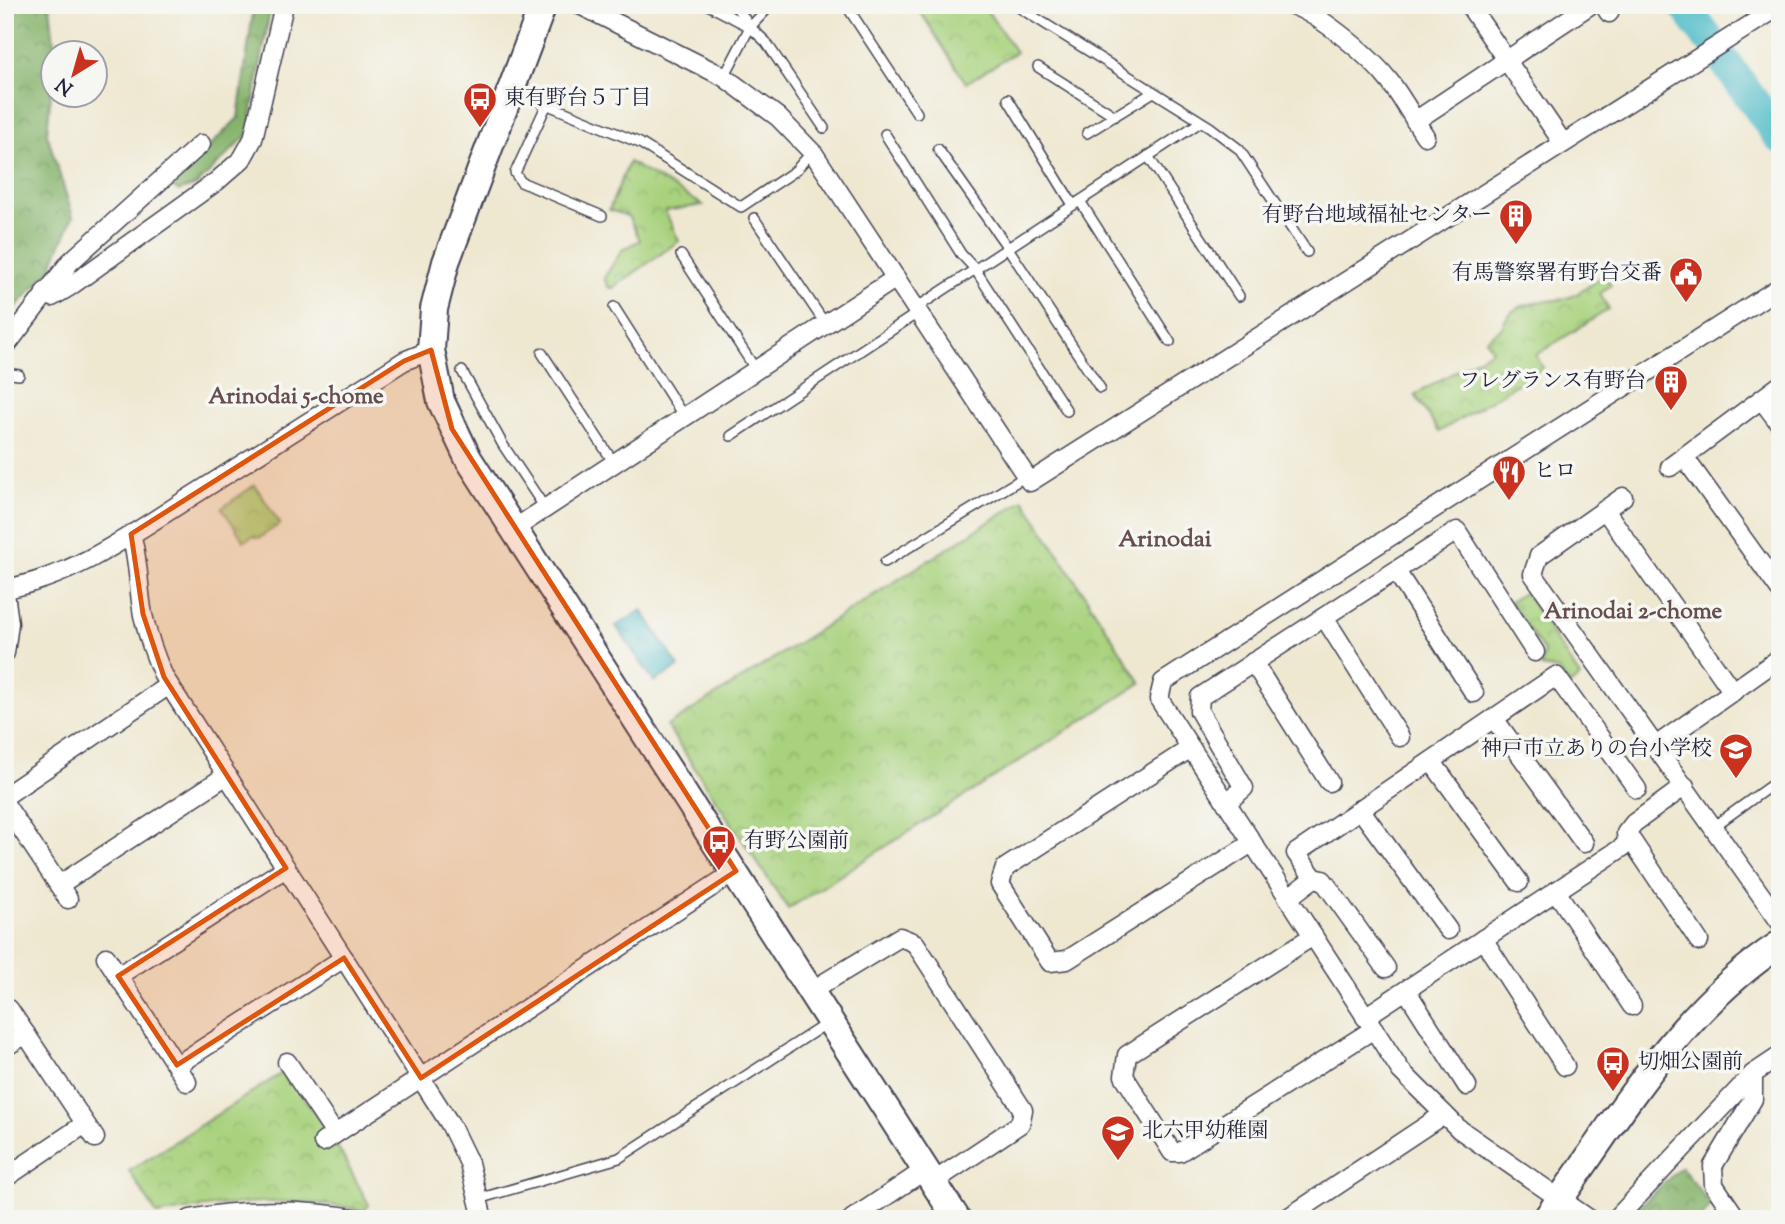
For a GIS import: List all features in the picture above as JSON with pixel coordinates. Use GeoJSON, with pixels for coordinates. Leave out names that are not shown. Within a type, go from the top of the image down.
{"type":"FeatureCollection","features":[{"type":"Feature","properties":{"kind":"street"},"geometry":{"type":"LineString","coordinates":[[45,292],[52,297],[69,287],[217,181],[242,159],[253,139],[284,5]]}},
{"type":"Feature","properties":{"kind":"street"},"geometry":{"type":"LineString","coordinates":[[543,5],[446,262],[434,309],[431,350],[441,401],[453,429],[514,529],[957,1219]]}},
{"type":"Feature","properties":{"kind":"street"},"geometry":{"type":"LineString","coordinates":[[580,5],[724,77],[778,117],[812,152],[1030,482],[1780,6]]}},
{"type":"Feature","properties":{"kind":"street"},"geometry":{"type":"LineString","coordinates":[[1469,5],[1563,143]]}},
{"type":"Feature","properties":{"kind":"street"},"geometry":{"type":"LineString","coordinates":[[1415,121],[1590,5]]}},
{"type":"Feature","properties":{"kind":"street"},"geometry":{"type":"LineString","coordinates":[[1301,7],[1346,40],[1388,80],[1425,136]]}},
{"type":"Feature","properties":{"kind":"street"},"geometry":{"type":"LineString","coordinates":[[5,347],[70,262],[201,144]]}},
{"type":"Feature","properties":{"kind":"street"},"geometry":{"type":"LineString","coordinates":[[514,529],[896,278]]}},
{"type":"Feature","properties":{"kind":"street"},"geometry":{"type":"LineString","coordinates":[[1589,1219],[1554,1209],[1459,1129],[1401,1071],[1159,699],[1163,682],[1780,287]]}},
{"type":"Feature","properties":{"kind":"street"},"geometry":{"type":"LineString","coordinates":[[5,653],[9,623],[5,591],[65,572],[131,534],[404,362],[431,350]]}},
{"type":"Feature","properties":{"kind":"street"},"geometry":{"type":"LineString","coordinates":[[1779,386],[1677,462],[1780,590]]}},
{"type":"Feature","properties":{"kind":"street"},"geometry":{"type":"LineString","coordinates":[[1762,400],[1780,424]]}},
{"type":"Feature","properties":{"kind":"street"},"geometry":{"type":"LineString","coordinates":[[1623,497],[1539,556],[1534,574],[1780,922]]}},
{"type":"Feature","properties":{"kind":"street"},"geometry":{"type":"LineString","coordinates":[[1605,510],[1733,692]]}},
{"type":"Feature","properties":{"kind":"street"},"geometry":{"type":"LineString","coordinates":[[1226,803],[1244,788],[1199,711],[1200,697],[1457,531],[1535,652]]}},
{"type":"Feature","properties":{"kind":"street"},"geometry":{"type":"LineString","coordinates":[[131,534],[152,649],[169,685],[450,1124],[469,1163],[483,1219]]}},
{"type":"Feature","properties":{"kind":"street"},"geometry":{"type":"LineString","coordinates":[[1396,571],[1474,693]]}},
{"type":"Feature","properties":{"kind":"street"},"geometry":{"type":"LineString","coordinates":[[1324,617],[1400,737]]}},
{"type":"Feature","properties":{"kind":"street"},"geometry":{"type":"LineString","coordinates":[[1657,745],[1780,658]]}},
{"type":"Feature","properties":{"kind":"street"},"geometry":{"type":"LineString","coordinates":[[1253,662],[1329,782]]}},
{"type":"Feature","properties":{"kind":"street"},"geometry":{"type":"LineString","coordinates":[[1386,968],[1323,880],[1314,878],[1296,853],[1556,676],[1637,789]]}},
{"type":"Feature","properties":{"kind":"street"},"geometry":{"type":"LineString","coordinates":[[5,796],[169,685]]}},
{"type":"Feature","properties":{"kind":"street"},"geometry":{"type":"LineString","coordinates":[[1494,720],[1584,843]]}},
{"type":"Feature","properties":{"kind":"street"},"geometry":{"type":"LineString","coordinates":[[1191,748],[1005,868],[1000,884],[1050,962],[1067,960],[1252,843]]}},
{"type":"Feature","properties":{"kind":"street"},"geometry":{"type":"LineString","coordinates":[[1432,762],[1519,882]]}},
{"type":"Feature","properties":{"kind":"street"},"geometry":{"type":"LineString","coordinates":[[5,804],[64,892],[227,775]]}},
{"type":"Feature","properties":{"kind":"street"},"geometry":{"type":"LineString","coordinates":[[1628,844],[1626,833],[1633,823],[1685,786]]}},
{"type":"Feature","properties":{"kind":"street"},"geometry":{"type":"LineString","coordinates":[[1360,810],[1448,930]]}},
{"type":"Feature","properties":{"kind":"street"},"geometry":{"type":"LineString","coordinates":[[1313,936],[1127,1055],[1124,1076],[1172,1152],[1181,1152],[1369,1023],[1406,990],[1632,841],[1699,941]]}},
{"type":"Feature","properties":{"kind":"street"},"geometry":{"type":"LineString","coordinates":[[118,976],[286,867]]}},
{"type":"Feature","properties":{"kind":"street"},"geometry":{"type":"LineString","coordinates":[[287,1062],[329,1138],[736,871]]}},
{"type":"Feature","properties":{"kind":"street"},"geometry":{"type":"LineString","coordinates":[[1288,898],[1314,878]]}},
{"type":"Feature","properties":{"kind":"street"},"geometry":{"type":"LineString","coordinates":[[1556,891],[1633,1006]]}},
{"type":"Feature","properties":{"kind":"street"},"geometry":{"type":"LineString","coordinates":[[811,991],[900,937],[915,943],[1023,1110],[1020,1124],[852,1219]]}},
{"type":"Feature","properties":{"kind":"street"},"geometry":{"type":"LineString","coordinates":[[1483,939],[1565,1066]]}},
{"type":"Feature","properties":{"kind":"street"},"geometry":{"type":"LineString","coordinates":[[1554,1209],[1662,1053],[1716,995],[1780,944]]}},
{"type":"Feature","properties":{"kind":"street"},"geometry":{"type":"LineString","coordinates":[[106,957],[187,1083]]}},
{"type":"Feature","properties":{"kind":"street"},"geometry":{"type":"LineString","coordinates":[[177,1065],[344,958]]}},
{"type":"Feature","properties":{"kind":"street"},"geometry":{"type":"LineString","coordinates":[[1406,990],[1467,1086]]}},
{"type":"Feature","properties":{"kind":"street"},"geometry":{"type":"LineString","coordinates":[[5,1178],[90,1131],[9,1010]]}},
{"type":"Feature","properties":{"kind":"street"},"geometry":{"type":"LineString","coordinates":[[5,1047],[26,1034]]}},
{"type":"Feature","properties":{"kind":"street"},"geometry":{"type":"LineString","coordinates":[[1616,1219],[1753,1074],[1780,1056]]}},
{"type":"Feature","properties":{"kind":"street"},"geometry":{"type":"LineString","coordinates":[[1737,1219],[1714,1185],[1713,1166],[1753,1099],[1753,1074]]}},
{"type":"Feature","properties":{"kind":"street"},"geometry":{"type":"LineString","coordinates":[[1286,1219],[1444,1114]]}},
{"type":"Feature","properties":{"kind":"street"},"geometry":{"type":"LineString","coordinates":[[190,1219],[229,1212],[297,1210],[360,1219]]}},
{"type":"Feature","properties":{"kind":"lane"},"geometry":{"type":"LineString","coordinates":[[708,5],[750,27]]}},
{"type":"Feature","properties":{"kind":"lane"},"geometry":{"type":"LineString","coordinates":[[735,5],[750,27],[766,42],[824,128]]}},
{"type":"Feature","properties":{"kind":"lane"},"geometry":{"type":"LineString","coordinates":[[724,77],[750,27],[771,5]]}},
{"type":"Feature","properties":{"kind":"lane"},"geometry":{"type":"LineString","coordinates":[[846,5],[917,113]]}},
{"type":"Feature","properties":{"kind":"lane"},"geometry":{"type":"LineString","coordinates":[[1015,5],[1210,127],[1239,149],[1307,252]]}},
{"type":"Feature","properties":{"kind":"lane"},"geometry":{"type":"LineString","coordinates":[[1038,67],[1115,116]]}},
{"type":"Feature","properties":{"kind":"lane"},"geometry":{"type":"LineString","coordinates":[[511,89],[640,143],[741,207],[795,171],[812,152]]}},
{"type":"Feature","properties":{"kind":"lane"},"geometry":{"type":"LineString","coordinates":[[1087,133],[1153,93]]}},
{"type":"Feature","properties":{"kind":"lane"},"geometry":{"type":"LineString","coordinates":[[1008,99],[1170,342]]}},
{"type":"Feature","properties":{"kind":"lane"},"geometry":{"type":"LineString","coordinates":[[547,104],[515,173],[521,182],[602,216]]}},
{"type":"Feature","properties":{"kind":"lane"},"geometry":{"type":"LineString","coordinates":[[732,436],[975,269],[1199,122]]}},
{"type":"Feature","properties":{"kind":"lane"},"geometry":{"type":"LineString","coordinates":[[885,134],[961,254],[975,269],[1067,411]]}},
{"type":"Feature","properties":{"kind":"lane"},"geometry":{"type":"LineString","coordinates":[[938,149],[1008,248],[1100,388]]}},
{"type":"Feature","properties":{"kind":"lane"},"geometry":{"type":"LineString","coordinates":[[1149,156],[1239,296]]}},
{"type":"Feature","properties":{"kind":"lane"},"geometry":{"type":"LineString","coordinates":[[754,218],[826,324]]}},
{"type":"Feature","properties":{"kind":"lane"},"geometry":{"type":"LineString","coordinates":[[681,255],[756,370]]}},
{"type":"Feature","properties":{"kind":"lane"},"geometry":{"type":"LineString","coordinates":[[614,307],[684,417]]}},
{"type":"Feature","properties":{"kind":"lane"},"geometry":{"type":"LineString","coordinates":[[542,353],[614,463]]}},
{"type":"Feature","properties":{"kind":"lane"},"geometry":{"type":"LineString","coordinates":[[462,371],[503,445],[545,508]]}},
{"type":"Feature","properties":{"kind":"lane"},"geometry":{"type":"LineString","coordinates":[[5,373],[19,375]]}},
{"type":"Feature","properties":{"kind":"lane"},"geometry":{"type":"LineString","coordinates":[[885,562],[1026,476]]}},
{"type":"Feature","properties":{"kind":"lane"},"geometry":{"type":"LineString","coordinates":[[1713,827],[1780,779]]}},
{"type":"Feature","properties":{"kind":"lane"},"geometry":{"type":"LineString","coordinates":[[478,1199],[619,1158],[831,1021]]}},
{"type":"Feature","properties":{"kind":"highlighted area"},"geometry":{"type":"Polygon","coordinates":[[[431,350],[452,429],[736,871],[421,1078],[344,958],[177,1065],[118,976],[286,868],[164,677],[143,614],[131,534],[404,361],[431,350]]]}},
{"type":"Feature","properties":{"kind":"green space"},"geometry":{"type":"Polygon","coordinates":[[[5,5],[50,6],[53,38],[38,38],[38,108],[50,108],[47,134],[73,217],[49,272],[5,318],[5,5]]]}},
{"type":"Feature","properties":{"kind":"green space"},"geometry":{"type":"Polygon","coordinates":[[[254,5],[271,5],[248,134],[197,185],[179,191],[170,186],[238,118],[254,5]]]}},
{"type":"Feature","properties":{"kind":"green space"},"geometry":{"type":"Polygon","coordinates":[[[916,5],[983,5],[1016,52],[966,83],[916,5]]]}},
{"type":"Feature","properties":{"kind":"green space"},"geometry":{"type":"Polygon","coordinates":[[[629,162],[703,205],[665,211],[679,241],[613,288],[609,288],[604,278],[622,250],[640,240],[628,216],[609,210],[629,162]]]}},
{"type":"Feature","properties":{"kind":"green space"},"geometry":{"type":"Polygon","coordinates":[[[1604,275],[1611,285],[1600,294],[1609,309],[1536,355],[1543,368],[1439,432],[1415,395],[1492,350],[1486,339],[1502,328],[1512,312],[1529,304],[1572,296],[1604,275]]]}},
{"type":"Feature","properties":{"kind":"green space"},"geometry":{"type":"Polygon","coordinates":[[[255,485],[280,524],[259,538],[253,536],[244,541],[222,508],[255,485]]]}},
{"type":"Feature","properties":{"kind":"green space"},"geometry":{"type":"Polygon","coordinates":[[[1024,500],[1141,683],[788,909],[667,726],[1024,500]]]}},
{"type":"Feature","properties":{"kind":"green space"},"geometry":{"type":"Polygon","coordinates":[[[1525,592],[1580,677],[1569,685],[1559,670],[1541,667],[1544,652],[1510,602],[1525,592]]]}},
{"type":"Feature","properties":{"kind":"green space"},"geometry":{"type":"Polygon","coordinates":[[[285,1071],[335,1142],[369,1205],[364,1211],[311,1203],[260,1202],[157,1215],[129,1171],[285,1071]]]}},
{"type":"Feature","properties":{"kind":"green space"},"geometry":{"type":"Polygon","coordinates":[[[1681,1167],[1711,1205],[1701,1219],[1627,1219],[1681,1167]]]}},
{"type":"Feature","properties":{"kind":"water"},"geometry":{"type":"Polygon","coordinates":[[[642,610],[679,667],[654,682],[616,626],[642,610]]]}},
{"type":"Feature","properties":{"kind":"waterway"},"geometry":{"type":"LineString","coordinates":[[1684,5],[1707,37]]}},
{"type":"Feature","properties":{"kind":"waterway"},"geometry":{"type":"LineString","coordinates":[[1720,55],[1780,138]]}},
{"type":"Feature","properties":{"kind":"place","name":"東有野台５丁目"},"geometry":{"type":"Point","coordinates":[480,129]}},
{"type":"Feature","properties":{"kind":"place","name":"有野台地域福祉センター"},"geometry":{"type":"Point","coordinates":[1516,246]}},
{"type":"Feature","properties":{"kind":"place","name":"有馬警察署有野台交番"},"geometry":{"type":"Point","coordinates":[1686,304]}},
{"type":"Feature","properties":{"kind":"place","name":"フレグランス有野台"},"geometry":{"type":"Point","coordinates":[1671,412]}},
{"type":"Feature","properties":{"kind":"place","name":"ヒロ"},"geometry":{"type":"Point","coordinates":[1509,502]}},
{"type":"Feature","properties":{"kind":"place","name":"神戸市立ありの台小学校"},"geometry":{"type":"Point","coordinates":[1736,780]}},
{"type":"Feature","properties":{"kind":"place","name":"有野公園前"},"geometry":{"type":"Point","coordinates":[719,872]}},
{"type":"Feature","properties":{"kind":"place","name":"切畑公園前"},"geometry":{"type":"Point","coordinates":[1613,1093]}},
{"type":"Feature","properties":{"kind":"place","name":"北六甲幼稚園"},"geometry":{"type":"Point","coordinates":[1118,1162]}},
{"type":"Feature","properties":{"kind":"district","name":"Arinodai 5-chome"},"geometry":{"type":"Point","coordinates":[296,397]}},
{"type":"Feature","properties":{"kind":"district","name":"Arinodai"},"geometry":{"type":"Point","coordinates":[1165,540]}},
{"type":"Feature","properties":{"kind":"district","name":"Arinodai 2-chome"},"geometry":{"type":"Point","coordinates":[1633,612]}}]}
